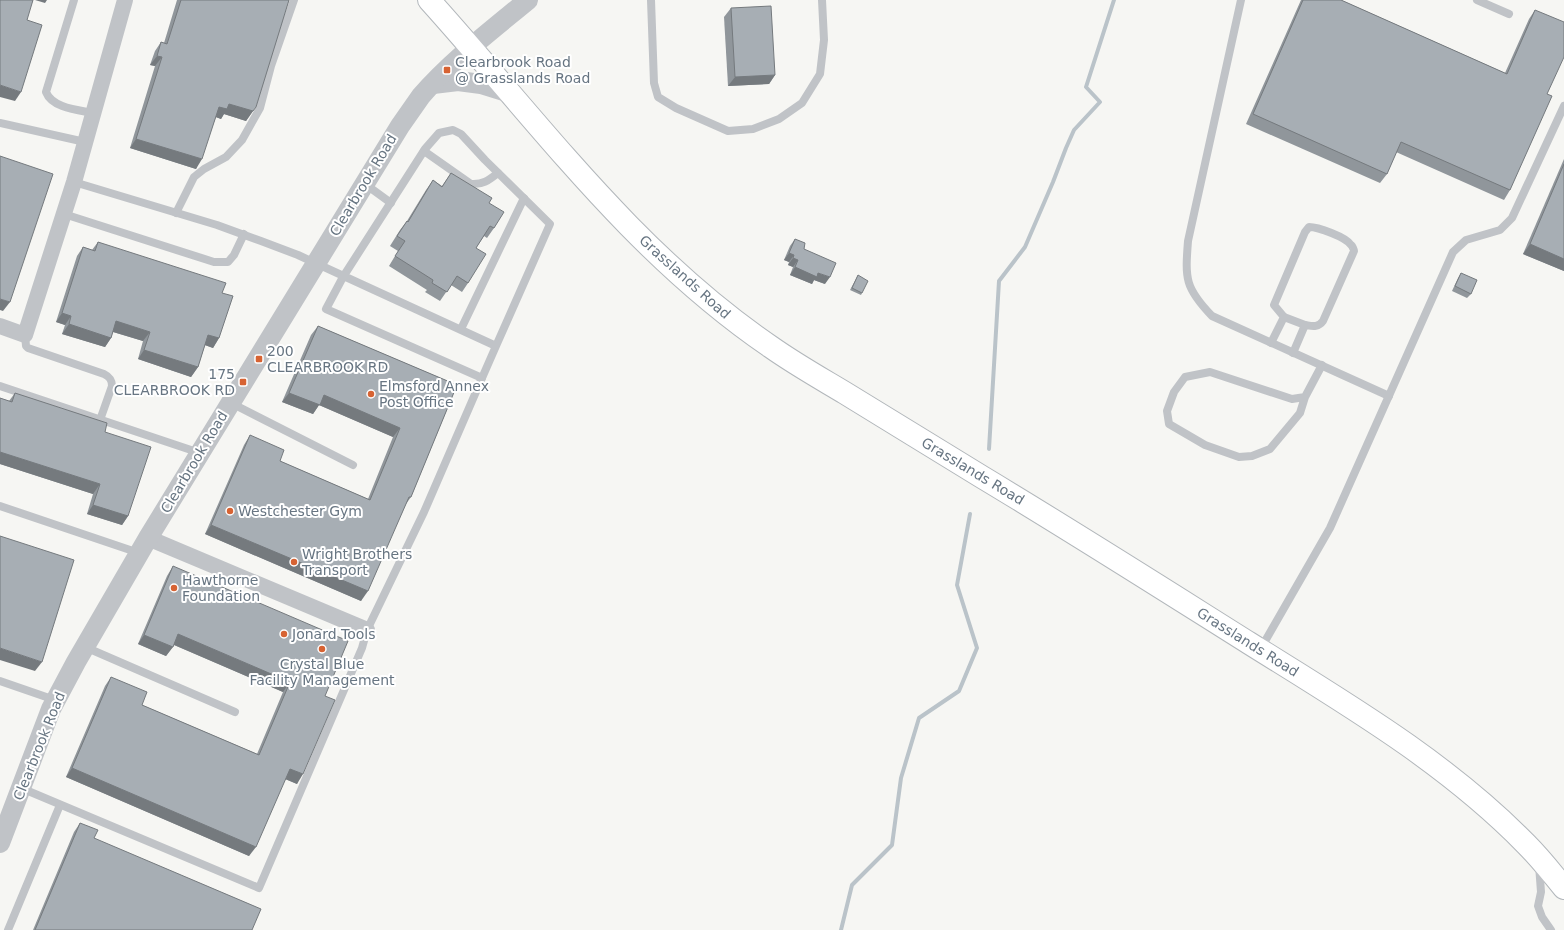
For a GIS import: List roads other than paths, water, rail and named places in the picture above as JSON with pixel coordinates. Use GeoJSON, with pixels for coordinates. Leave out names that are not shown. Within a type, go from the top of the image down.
{"type":"FeatureCollection","features":[{"type":"Feature","properties":{"kind":"main road","name":"Grasslands Road"},"geometry":{"type":"LineString","coordinates":[[428,0],[472,47],[598,195],[656,253],[714,306],[772,348],[989,481],[1363,715],[1446,773],[1492,812],[1526,844],[1564,888]]}},
{"type":"Feature","properties":{"kind":"street"},"geometry":{"type":"LineString","coordinates":[[0,326],[25,335],[74,182],[125,0]]}},
{"type":"Feature","properties":{"kind":"street","name":"Clearbrook Road"},"geometry":{"type":"LineString","coordinates":[[0,843],[56,700],[85,647],[144,546],[400,126],[422,96],[434,84],[472,47],[528,0]]}},
{"type":"Feature","properties":{"kind":"street"},"geometry":{"type":"LineString","coordinates":[[434,84],[458,81],[481,84],[510,93]]}},
{"type":"Feature","properties":{"kind":"street"},"geometry":{"type":"LineString","coordinates":[[144,546],[367,630]]}},
{"type":"Feature","properties":{"kind":"lane"},"geometry":{"type":"LineString","coordinates":[[74,0],[46,92],[48,97],[53,102],[93,113]]}},
{"type":"Feature","properties":{"kind":"lane"},"geometry":{"type":"LineString","coordinates":[[176,212],[194,177],[204,169],[226,157],[242,140],[260,108],[271,66],[294,0]]}},
{"type":"Feature","properties":{"kind":"lane"},"geometry":{"type":"LineString","coordinates":[[651,0],[654,83],[658,97],[676,108],[728,131],[753,129],[779,119],[802,103],[820,74],[824,40],[822,0]]}},
{"type":"Feature","properties":{"kind":"lane"},"geometry":{"type":"LineString","coordinates":[[1241,0],[1188,241],[1186,266],[1188,282],[1198,302],[1212,316],[1390,396]]}},
{"type":"Feature","properties":{"kind":"lane"},"geometry":{"type":"LineString","coordinates":[[1477,0],[1509,14]]}},
{"type":"Feature","properties":{"kind":"lane"},"geometry":{"type":"LineString","coordinates":[[1260,650],[1330,528],[1453,252],[1466,240],[1500,230],[1512,218],[1564,106]]}},
{"type":"Feature","properties":{"kind":"lane"},"geometry":{"type":"LineString","coordinates":[[0,123],[85,142]]}},
{"type":"Feature","properties":{"kind":"lane"},"geometry":{"type":"LineString","coordinates":[[21,788],[259,888],[362,648],[367,630],[424,512],[550,224],[461,134],[453,130],[439,133],[424,151],[343,276],[326,309],[482,378]]}},
{"type":"Feature","properties":{"kind":"lane"},"geometry":{"type":"LineString","coordinates":[[424,151],[471,184],[487,182],[498,173]]}},
{"type":"Feature","properties":{"kind":"lane"},"geometry":{"type":"LineString","coordinates":[[74,182],[244,234],[298,255],[496,346]]}},
{"type":"Feature","properties":{"kind":"lane"},"geometry":{"type":"LineString","coordinates":[[364,184],[391,202]]}},
{"type":"Feature","properties":{"kind":"lane"},"geometry":{"type":"LineString","coordinates":[[461,329],[524,198]]}},
{"type":"Feature","properties":{"kind":"lane"},"geometry":{"type":"LineString","coordinates":[[64,214],[214,262],[228,262],[234,255],[244,234]]}},
{"type":"Feature","properties":{"kind":"lane"},"geometry":{"type":"LineString","coordinates":[[1309,227],[1316,227],[1347,240],[1352,245],[1354,251],[1320,325],[1305,325],[1284,317],[1274,305],[1305,232],[1309,227]]}},
{"type":"Feature","properties":{"kind":"lane"},"geometry":{"type":"LineString","coordinates":[[1271,343],[1284,317]]}},
{"type":"Feature","properties":{"kind":"lane"},"geometry":{"type":"LineString","coordinates":[[1293,353],[1305,325]]}},
{"type":"Feature","properties":{"kind":"lane"},"geometry":{"type":"LineString","coordinates":[[25,335],[26,346],[28,348],[109,377],[112,381],[112,386],[100,420]]}},
{"type":"Feature","properties":{"kind":"lane"},"geometry":{"type":"LineString","coordinates":[[1305,397],[1292,399],[1210,372],[1185,377],[1174,392],[1166,411],[1169,424],[1205,445],[1239,458],[1252,456],[1270,449],[1300,413],[1305,397],[1322,365]]}},
{"type":"Feature","properties":{"kind":"lane"},"geometry":{"type":"LineString","coordinates":[[0,386],[200,454]]}},
{"type":"Feature","properties":{"kind":"lane"},"geometry":{"type":"LineString","coordinates":[[231,403],[353,465]]}},
{"type":"Feature","properties":{"kind":"lane"},"geometry":{"type":"LineString","coordinates":[[0,506],[144,546]]}},
{"type":"Feature","properties":{"kind":"lane"},"geometry":{"type":"LineString","coordinates":[[85,647],[235,712]]}},
{"type":"Feature","properties":{"kind":"lane"},"geometry":{"type":"LineString","coordinates":[[0,681],[56,700]]}},
{"type":"Feature","properties":{"kind":"lane"},"geometry":{"type":"LineString","coordinates":[[8,930],[60,805]]}},
{"type":"Feature","properties":{"kind":"lane"},"geometry":{"type":"LineString","coordinates":[[1539,858],[1541,892],[1538,906],[1542,917],[1551,930]]}},
{"type":"Feature","properties":{"kind":"waterway"},"geometry":{"type":"LineString","coordinates":[[989,449],[999,281],[1025,247],[1074,130],[1100,102],[1086,87],[1114,0]]}},
{"type":"Feature","properties":{"kind":"waterway"},"geometry":{"type":"LineString","coordinates":[[841,930],[852,885],[892,845],[901,778],[919,718],[959,691],[977,648],[957,585],[970,514]]}},
{"type":"Feature","properties":{"kind":"place","name":"Clearbrook Road @ Grasslands Road"},"geometry":{"type":"Point","coordinates":[447,70]}},
{"type":"Feature","properties":{"kind":"place","name":"200 CLEARBROOK RD"},"geometry":{"type":"Point","coordinates":[259,359]}},
{"type":"Feature","properties":{"kind":"place","name":"175 CLEARBROOK RD"},"geometry":{"type":"Point","coordinates":[243,382]}},
{"type":"Feature","properties":{"kind":"place","name":"Elmsford Annex Post Office"},"geometry":{"type":"Point","coordinates":[371,394]}},
{"type":"Feature","properties":{"kind":"place","name":"Westchester Gym"},"geometry":{"type":"Point","coordinates":[230,511]}},
{"type":"Feature","properties":{"kind":"place","name":"Wright Brothers Transport"},"geometry":{"type":"Point","coordinates":[294,562]}},
{"type":"Feature","properties":{"kind":"place","name":"Hawthorne Foundation"},"geometry":{"type":"Point","coordinates":[174,588]}},
{"type":"Feature","properties":{"kind":"place","name":"Jonard Tools"},"geometry":{"type":"Point","coordinates":[284,634]}},
{"type":"Feature","properties":{"kind":"place","name":"Crystal Blue Facility Management"},"geometry":{"type":"Point","coordinates":[322,649]}}]}
